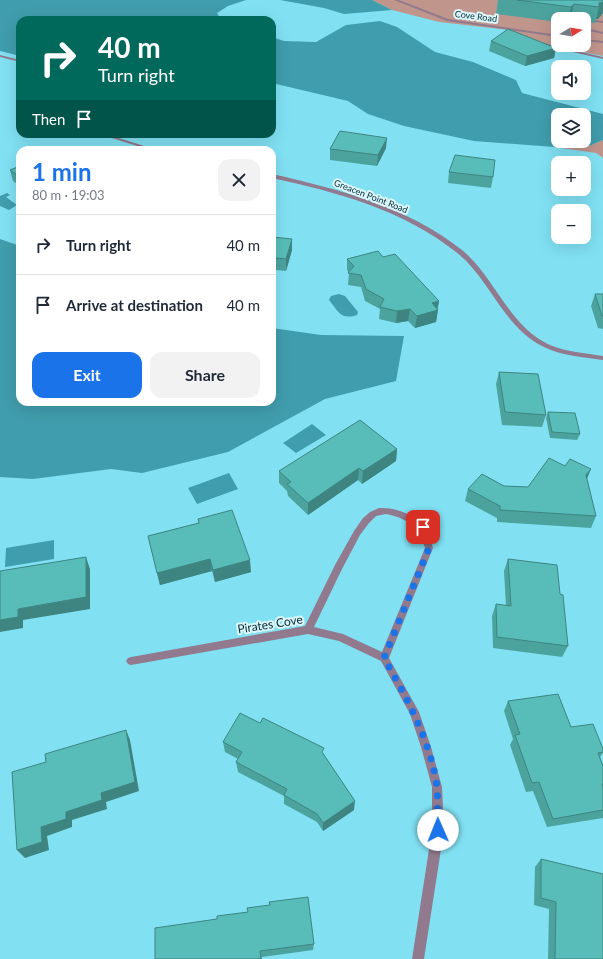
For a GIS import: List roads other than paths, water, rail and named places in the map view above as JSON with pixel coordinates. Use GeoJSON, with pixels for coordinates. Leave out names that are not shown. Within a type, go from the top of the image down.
{"type":"FeatureCollection","features":[{"type":"Feature","properties":{"kind":"street","name":"Cove Road"},"geometry":{"type":"LineString","coordinates":[[396,0],[447,20],[551,35]]}},
{"type":"Feature","properties":{"kind":"street"},"geometry":{"type":"LineString","coordinates":[[596,21],[603,22]]}},
{"type":"Feature","properties":{"kind":"street"},"geometry":{"type":"LineString","coordinates":[[517,30],[515,34],[518,37]]}},
{"type":"Feature","properties":{"kind":"street"},"geometry":{"type":"LineString","coordinates":[[591,30],[603,33]]}},
{"type":"Feature","properties":{"kind":"street"},"geometry":{"type":"LineString","coordinates":[[591,41],[603,42]]}},
{"type":"Feature","properties":{"kind":"street"},"geometry":{"type":"LineString","coordinates":[[536,42],[603,58]]}},
{"type":"Feature","properties":{"kind":"street"},"geometry":{"type":"LineString","coordinates":[[0,56],[16,60]]}},
{"type":"Feature","properties":{"kind":"street"},"geometry":{"type":"LineString","coordinates":[[114,138],[142,146]]}},
{"type":"Feature","properties":{"kind":"street","name":"Greacen Point Road"},"geometry":{"type":"LineString","coordinates":[[276,177],[321,187],[400,215],[442,237],[476,266],[501,303],[522,329],[542,344],[560,350],[603,358]]}},
{"type":"Feature","properties":{"kind":"street"},"geometry":{"type":"LineString","coordinates":[[308,630],[358,529],[373,514],[390,511],[408,516],[423,527],[429,548],[384,658],[414,712],[426,747],[437,787],[438,830],[418,959]]}},
{"type":"Feature","properties":{"kind":"street","name":"Pirates Cove"},"geometry":{"type":"LineString","coordinates":[[131,661],[308,630],[340,636],[384,658]]}},
{"type":"Feature","properties":{"kind":"water"},"geometry":{"type":"Polygon","coordinates":[[[0,0],[246,0],[228,6],[217,13],[219,16],[16,16],[16,55],[0,51],[0,0]]]}},
{"type":"Feature","properties":{"kind":"water"},"geometry":{"type":"Polygon","coordinates":[[[280,0],[372,0],[392,10],[344,14],[324,8],[280,0]]]}},
{"type":"Feature","properties":{"kind":"water"},"geometry":{"type":"Polygon","coordinates":[[[380,21],[397,27],[435,52],[473,62],[516,80],[522,93],[580,108],[551,108],[551,147],[474,141],[404,126],[368,114],[348,101],[276,84],[276,38],[284,41],[316,42],[346,25],[380,21]]]}},
{"type":"Feature","properties":{"kind":"water"},"geometry":{"type":"Polygon","coordinates":[[[591,111],[603,114],[603,140],[591,145],[591,111]]]}},
{"type":"Feature","properties":{"kind":"water"},"geometry":{"type":"Polygon","coordinates":[[[7,193],[10,195],[6,197],[16,206],[9,210],[0,206],[0,196],[7,193]]]}},
{"type":"Feature","properties":{"kind":"water"},"geometry":{"type":"Polygon","coordinates":[[[0,239],[16,245],[16,406],[276,406],[276,329],[321,335],[404,336],[396,381],[325,399],[228,452],[142,473],[111,469],[33,479],[0,477],[0,239]]]}},
{"type":"Feature","properties":{"kind":"water"},"geometry":{"type":"Polygon","coordinates":[[[339,294],[345,296],[358,312],[357,315],[343,316],[340,314],[329,300],[331,296],[339,294]]]}},
{"type":"Feature","properties":{"kind":"water"},"geometry":{"type":"Polygon","coordinates":[[[312,424],[326,435],[296,453],[283,443],[312,424]]]}},
{"type":"Feature","properties":{"kind":"water"},"geometry":{"type":"Polygon","coordinates":[[[229,473],[238,489],[197,504],[188,488],[229,473]]]}},
{"type":"Feature","properties":{"kind":"water"},"geometry":{"type":"Polygon","coordinates":[[[54,540],[54,559],[5,567],[6,548],[54,540]]]}}]}
